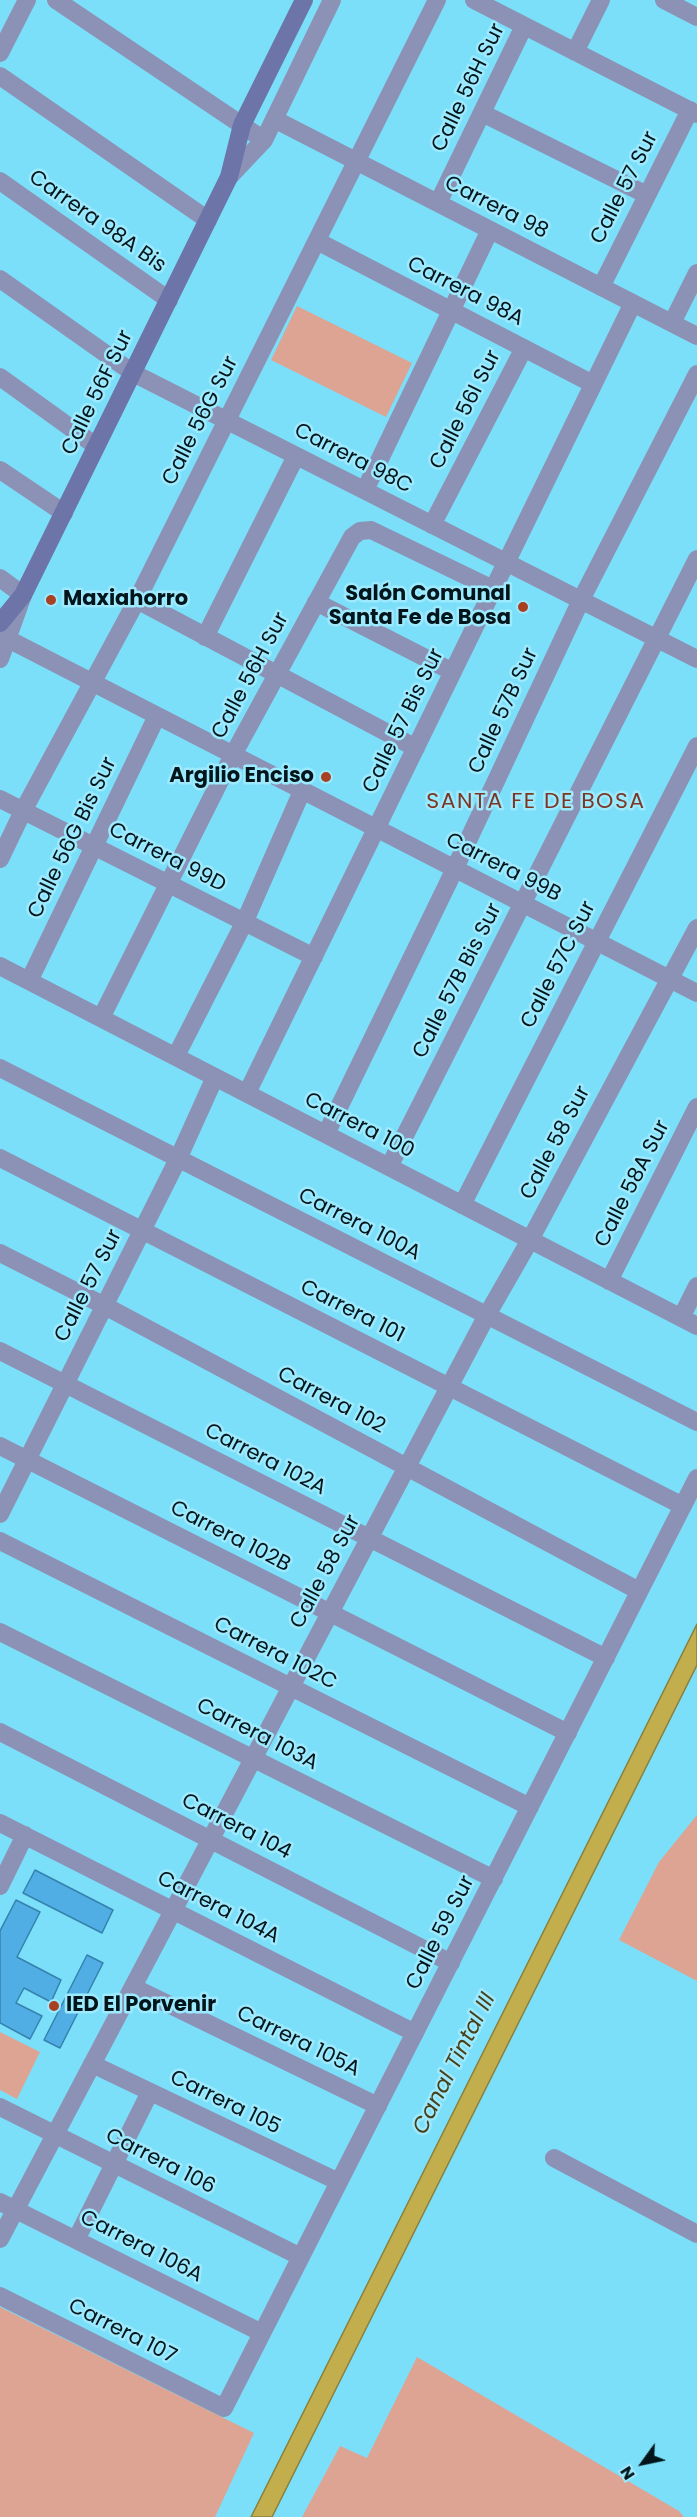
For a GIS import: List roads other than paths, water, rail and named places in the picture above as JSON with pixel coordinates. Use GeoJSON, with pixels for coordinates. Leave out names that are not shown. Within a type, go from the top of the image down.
{"type":"FeatureCollection","features":[{"type":"Feature","properties":{"kind":"street"},"geometry":{"type":"LineString","coordinates":[[0,53],[27,0]]}},
{"type":"Feature","properties":{"kind":"street"},"geometry":{"type":"LineString","coordinates":[[56,0],[264,140]]}},
{"type":"Feature","properties":{"kind":"street","name":"Calle 56F Sur"},"geometry":{"type":"LineString","coordinates":[[2,632],[64,513],[229,177],[242,125],[304,0]]}},
{"type":"Feature","properties":{"kind":"street","name":"Calle 56F Sur"},"geometry":{"type":"LineString","coordinates":[[229,177],[264,140],[332,0]]}},
{"type":"Feature","properties":{"kind":"street","name":"Calle 56G Sur"},"geometry":{"type":"LineString","coordinates":[[0,859],[23,811],[137,600],[437,0]]}},
{"type":"Feature","properties":{"kind":"street"},"geometry":{"type":"LineString","coordinates":[[474,0],[693,112]]}},
{"type":"Feature","properties":{"kind":"street"},"geometry":{"type":"LineString","coordinates":[[575,52],[601,0]]}},
{"type":"Feature","properties":{"kind":"street"},"geometry":{"type":"LineString","coordinates":[[664,0],[697,17]]}},
{"type":"Feature","properties":{"kind":"street","name":"Calle 56H Sur"},"geometry":{"type":"LineString","coordinates":[[438,203],[524,26]]}},
{"type":"Feature","properties":{"kind":"street"},"geometry":{"type":"LineString","coordinates":[[0,76],[208,220]]}},
{"type":"Feature","properties":{"kind":"street"},"geometry":{"type":"LineString","coordinates":[[482,112],[647,195]]}},
{"type":"Feature","properties":{"kind":"street","name":"Calle 57 Sur"},"geometry":{"type":"LineString","coordinates":[[601,287],[647,195],[693,112]]}},
{"type":"Feature","properties":{"kind":"street","name":"Carrera 98"},"geometry":{"type":"LineString","coordinates":[[274,120],[697,336]]}},
{"type":"Feature","properties":{"kind":"street","name":"Carrera 98A Bis"},"geometry":{"type":"LineString","coordinates":[[0,181],[169,300]]}},
{"type":"Feature","properties":{"kind":"street"},"geometry":{"type":"LineString","coordinates":[[365,490],[490,230]]}},
{"type":"Feature","properties":{"kind":"street","name":"Carrera 98A"},"geometry":{"type":"LineString","coordinates":[[317,241],[593,384]]}},
{"type":"Feature","properties":{"kind":"street"},"geometry":{"type":"LineString","coordinates":[[672,323],[697,273]]}},
{"type":"Feature","properties":{"kind":"street","name":"Carrera 98C"},"geometry":{"type":"LineString","coordinates":[[0,279],[133,373],[697,659]]}},
{"type":"Feature","properties":{"kind":"street","name":"Calle 57 Bis Sur"},"geometry":{"type":"LineString","coordinates":[[247,1093],[633,303]]}},
{"type":"Feature","properties":{"kind":"street","name":"Calle 56I Sur"},"geometry":{"type":"LineString","coordinates":[[432,525],[524,348]]}},
{"type":"Feature","properties":{"kind":"street","name":"Calle 57B Sur"},"geometry":{"type":"LineString","coordinates":[[326,1134],[581,600],[697,374]]}},
{"type":"Feature","properties":{"kind":"street"},"geometry":{"type":"LineString","coordinates":[[0,377],[96,446]]}},
{"type":"Feature","properties":{"kind":"street"},"geometry":{"type":"LineString","coordinates":[[206,637],[296,456]]}},
{"type":"Feature","properties":{"kind":"street"},"geometry":{"type":"LineString","coordinates":[[0,470],[64,513]]}},
{"type":"Feature","properties":{"kind":"street","name":"Calle 56H Sur"},"geometry":{"type":"LineString","coordinates":[[101,1018],[170,885],[233,755],[352,537],[360,531],[371,530],[493,589]]}},
{"type":"Feature","properties":{"kind":"street","name":"Calle 57B Bis Sur"},"geometry":{"type":"LineString","coordinates":[[389,1167],[697,559]]}},
{"type":"Feature","properties":{"kind":"street"},"geometry":{"type":"LineString","coordinates":[[0,578],[23,595]]}},
{"type":"Feature","properties":{"kind":"street"},"geometry":{"type":"LineString","coordinates":[[137,600],[416,748]]}},
{"type":"Feature","properties":{"kind":"street"},"geometry":{"type":"LineString","coordinates":[[316,602],[453,672]]}},
{"type":"Feature","properties":{"kind":"street"},"geometry":{"type":"LineString","coordinates":[[0,660],[2,632]]}},
{"type":"Feature","properties":{"kind":"street","name":"Carrera 99B"},"geometry":{"type":"LineString","coordinates":[[2,632],[157,716],[697,993]]}},
{"type":"Feature","properties":{"kind":"street","name":"Calle 56G Bis Sur"},"geometry":{"type":"LineString","coordinates":[[29,981],[157,716]]}},
{"type":"Feature","properties":{"kind":"street","name":"Calle 57C Sur"},"geometry":{"type":"LineString","coordinates":[[462,1204],[697,746]]}},
{"type":"Feature","properties":{"kind":"street"},"geometry":{"type":"LineString","coordinates":[[176,1056],[245,921],[303,790]]}},
{"type":"Feature","properties":{"kind":"street","name":"Carrera 99D"},"geometry":{"type":"LineString","coordinates":[[0,799],[314,957]]}},
{"type":"Feature","properties":{"kind":"street","name":"Calle 58 Sur"},"geometry":{"type":"LineString","coordinates":[[0,2239],[8,2206],[55,2135],[487,1315],[530,1240],[697,928]]}},
{"type":"Feature","properties":{"kind":"street","name":"Carrera 100"},"geometry":{"type":"LineString","coordinates":[[0,966],[689,1322]]}},
{"type":"Feature","properties":{"kind":"street","name":"Carrera 100A"},"geometry":{"type":"LineString","coordinates":[[0,1068],[697,1422]]}},
{"type":"Feature","properties":{"kind":"street","name":"Calle 57 Sur"},"geometry":{"type":"LineString","coordinates":[[0,1514],[178,1159],[215,1077]]}},
{"type":"Feature","properties":{"kind":"street","name":"Calle 58A Sur"},"geometry":{"type":"LineString","coordinates":[[609,1281],[697,1107]]}},
{"type":"Feature","properties":{"kind":"street","name":"Carrera 101"},"geometry":{"type":"LineString","coordinates":[[0,1158],[683,1506]]}},
{"type":"Feature","properties":{"kind":"street","name":"Carrera 102"},"geometry":{"type":"LineString","coordinates":[[0,1253],[105,1306],[639,1591]]}},
{"type":"Feature","properties":{"kind":"street"},"geometry":{"type":"LineString","coordinates":[[689,1322],[697,1286]]}},
{"type":"Feature","properties":{"kind":"street","name":"Carrera 102A"},"geometry":{"type":"LineString","coordinates":[[0,1351],[606,1658]]}},
{"type":"Feature","properties":{"kind":"street","name":"Carrera 102B"},"geometry":{"type":"LineString","coordinates":[[0,1446],[568,1733]]}},
{"type":"Feature","properties":{"kind":"street","name":"Calle 59 Sur"},"geometry":{"type":"LineString","coordinates":[[224,2408],[697,1478]]}},
{"type":"Feature","properties":{"kind":"street","name":"Carrera 102C"},"geometry":{"type":"LineString","coordinates":[[0,1541],[530,1807]]}},
{"type":"Feature","properties":{"kind":"street","name":"Carrera 103A"},"geometry":{"type":"LineString","coordinates":[[0,1632],[494,1879]]}},
{"type":"Feature","properties":{"kind":"street","name":"Carrera 104"},"geometry":{"type":"LineString","coordinates":[[0,1732],[451,1963]]}},
{"type":"Feature","properties":{"kind":"street","name":"Carrera 104A"},"geometry":{"type":"LineString","coordinates":[[0,1822],[415,2033]]}},
{"type":"Feature","properties":{"kind":"street"},"geometry":{"type":"LineString","coordinates":[[0,1886],[25,1835]]}},
{"type":"Feature","properties":{"kind":"street","name":"Carrera 105A"},"geometry":{"type":"LineString","coordinates":[[133,1987],[378,2106]]}},
{"type":"Feature","properties":{"kind":"street","name":"Carrera 105"},"geometry":{"type":"LineString","coordinates":[[92,2064],[339,2182]]}},
{"type":"Feature","properties":{"kind":"street"},"geometry":{"type":"LineString","coordinates":[[76,2240],[150,2092]]}},
{"type":"Feature","properties":{"kind":"street","name":"Carrera 106"},"geometry":{"type":"LineString","coordinates":[[0,2107],[301,2257]]}},
{"type":"Feature","properties":{"kind":"street"},"geometry":{"type":"LineString","coordinates":[[554,2158],[697,2234]]}},
{"type":"Feature","properties":{"kind":"street","name":"Carrera 106A"},"geometry":{"type":"LineString","coordinates":[[8,2206],[262,2333]]}},
{"type":"Feature","properties":{"kind":"street","name":"Carrera 107"},"geometry":{"type":"LineString","coordinates":[[0,2296],[224,2408]]}},
{"type":"Feature","properties":{"kind":"place","name":"Maxiahorro"},"geometry":{"type":"Point","coordinates":[51,600]}},
{"type":"Feature","properties":{"kind":"place","name":"Salón Comunal Santa Fe de Bosa"},"geometry":{"type":"Point","coordinates":[523,607]}},
{"type":"Feature","properties":{"kind":"place","name":"Argilio Enciso"},"geometry":{"type":"Point","coordinates":[326,777]}},
{"type":"Feature","properties":{"kind":"place","name":"IED El Porvenir"},"geometry":{"type":"Point","coordinates":[54,2006]}},
{"type":"Feature","properties":{"kind":"district","name":"SANTA FE DE BOSA"},"geometry":{"type":"Point","coordinates":[536,802]}},
{"type":"Feature","properties":{"kind":"water label","name":"Canal Tintal III"},"geometry":{"type":"Point","coordinates":[455,2064]}}]}
